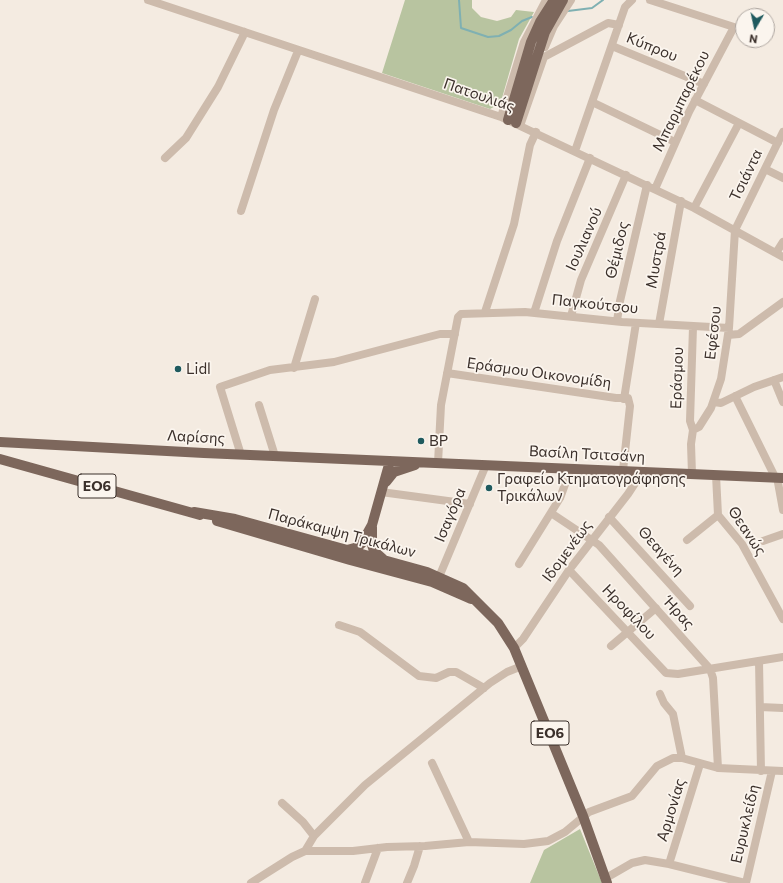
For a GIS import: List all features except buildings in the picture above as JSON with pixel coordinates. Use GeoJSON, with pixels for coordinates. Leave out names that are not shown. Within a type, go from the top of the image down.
{"type":"FeatureCollection","features":[{"type":"Feature","properties":{"kind":"main road"},"geometry":{"type":"LineString","coordinates":[[511,121],[531,42],[540,22],[554,0]]}},
{"type":"Feature","properties":{"kind":"main road"},"geometry":{"type":"LineString","coordinates":[[511,121],[545,32],[563,0]]}},
{"type":"Feature","properties":{"kind":"main road","name":"Λαρίσης"},"geometry":{"type":"LineString","coordinates":[[0,442],[241,455],[390,461]]}},
{"type":"Feature","properties":{"kind":"main road","name":"Παράκαμψη Τρικάλων"},"geometry":{"type":"LineString","coordinates":[[0,459],[194,512],[234,520],[345,550],[363,559],[384,560],[439,577],[463,588],[498,623],[514,648],[583,816],[607,880]]}},
{"type":"Feature","properties":{"kind":"main road"},"geometry":{"type":"LineString","coordinates":[[355,460],[381,470],[383,474],[381,492]]}},
{"type":"Feature","properties":{"kind":"main road"},"geometry":{"type":"LineString","coordinates":[[363,559],[390,461]]}},
{"type":"Feature","properties":{"kind":"main road","name":"Βασίλη Τσιτσάνη"},"geometry":{"type":"LineString","coordinates":[[390,461],[778,477]]}},
{"type":"Feature","properties":{"kind":"main road"},"geometry":{"type":"LineString","coordinates":[[381,492],[394,472],[414,465],[434,463]]}},
{"type":"Feature","properties":{"kind":"main road","name":"Παράκαμψη Τρικάλων"},"geometry":{"type":"LineString","coordinates":[[194,512],[233,527],[363,559],[432,582],[474,600]]}},
{"type":"Feature","properties":{"kind":"main road"},"geometry":{"type":"LineString","coordinates":[[345,550],[358,547],[369,537]]}},
{"type":"Feature","properties":{"kind":"main road"},"geometry":{"type":"LineString","coordinates":[[369,537],[374,551],[384,560]]}},
{"type":"Feature","properties":{"kind":"street","name":"Πατουλιάς"},"geometry":{"type":"LineString","coordinates":[[148,0],[511,121],[575,150],[694,208],[780,255]]}},
{"type":"Feature","properties":{"kind":"street"},"geometry":{"type":"LineString","coordinates":[[511,121],[524,42],[546,0]]}},
{"type":"Feature","properties":{"kind":"street"},"geometry":{"type":"LineString","coordinates":[[511,121],[542,61],[550,34],[571,0]]}},
{"type":"Feature","properties":{"kind":"street","name":"Μπαρμπαρέκου"},"geometry":{"type":"LineString","coordinates":[[650,0],[734,27],[651,187]]}},
{"type":"Feature","properties":{"kind":"street"},"geometry":{"type":"LineString","coordinates":[[575,150],[619,25],[630,2]]}},
{"type":"Feature","properties":{"kind":"street"},"geometry":{"type":"LineString","coordinates":[[542,61],[549,53],[582,38],[608,23],[611,22],[619,25]]}},
{"type":"Feature","properties":{"kind":"street"},"geometry":{"type":"LineString","coordinates":[[165,158],[186,138],[218,87],[245,32]]}},
{"type":"Feature","properties":{"kind":"street","name":"Κύπρου"},"geometry":{"type":"LineString","coordinates":[[612,46],[704,84]]}},
{"type":"Feature","properties":{"kind":"street"},"geometry":{"type":"LineString","coordinates":[[242,211],[274,110],[298,51]]}},
{"type":"Feature","properties":{"kind":"street"},"geometry":{"type":"LineString","coordinates":[[695,100],[779,146]]}},
{"type":"Feature","properties":{"kind":"street"},"geometry":{"type":"LineString","coordinates":[[592,102],[675,142]]}},
{"type":"Feature","properties":{"kind":"street"},"geometry":{"type":"LineString","coordinates":[[694,208],[739,123]]}},
{"type":"Feature","properties":{"kind":"street"},"geometry":{"type":"LineString","coordinates":[[485,312],[514,224],[529,152],[536,132]]}},
{"type":"Feature","properties":{"kind":"street","name":"Τσιάντα"},"geometry":{"type":"LineString","coordinates":[[736,230],[765,169],[779,146],[783,132]]}},
{"type":"Feature","properties":{"kind":"street"},"geometry":{"type":"LineString","coordinates":[[534,313],[557,241],[590,158]]}},
{"type":"Feature","properties":{"kind":"street"},"geometry":{"type":"LineString","coordinates":[[765,169],[783,178]]}},
{"type":"Feature","properties":{"kind":"street","name":"Ιουλιανού"},"geometry":{"type":"LineString","coordinates":[[571,316],[582,280],[626,175]]}},
{"type":"Feature","properties":{"kind":"street","name":"Θέμιδος"},"geometry":{"type":"LineString","coordinates":[[617,321],[651,187]]}},
{"type":"Feature","properties":{"kind":"street","name":"Μυστρά"},"geometry":{"type":"LineString","coordinates":[[659,324],[681,202]]}},
{"type":"Feature","properties":{"kind":"street","name":"Εφέσου"},"geometry":{"type":"LineString","coordinates":[[693,430],[701,424],[714,402],[721,380],[728,332],[736,230]]}},
{"type":"Feature","properties":{"kind":"street"},"geometry":{"type":"LineString","coordinates":[[780,255],[783,242]]}},
{"type":"Feature","properties":{"kind":"street"},"geometry":{"type":"LineString","coordinates":[[294,368],[315,299]]}},
{"type":"Feature","properties":{"kind":"street"},"geometry":{"type":"LineString","coordinates":[[728,332],[738,334],[783,302]]}},
{"type":"Feature","properties":{"kind":"street","name":"Παγκούτσου"},"geometry":{"type":"LineString","coordinates":[[455,334],[459,315],[463,313],[485,312],[534,313],[571,316],[693,327],[728,332]]}},
{"type":"Feature","properties":{"kind":"street"},"geometry":{"type":"LineString","coordinates":[[623,470],[630,406],[626,398],[636,323]]}},
{"type":"Feature","properties":{"kind":"street","name":"Εράσμου"},"geometry":{"type":"LineString","coordinates":[[692,474],[691,444],[693,430],[690,421],[693,327]]}},
{"type":"Feature","properties":{"kind":"street"},"geometry":{"type":"LineString","coordinates":[[241,455],[220,386],[263,372],[348,359],[440,334],[455,334],[446,373],[434,463]]}},
{"type":"Feature","properties":{"kind":"street","name":"Εράσμου Οικονομίδη"},"geometry":{"type":"LineString","coordinates":[[446,373],[626,398]]}},
{"type":"Feature","properties":{"kind":"street"},"geometry":{"type":"LineString","coordinates":[[714,402],[721,403],[783,377]]}},
{"type":"Feature","properties":{"kind":"street"},"geometry":{"type":"LineString","coordinates":[[774,380],[783,402]]}},
{"type":"Feature","properties":{"kind":"street"},"geometry":{"type":"LineString","coordinates":[[736,396],[778,477],[783,510]]}},
{"type":"Feature","properties":{"kind":"street"},"geometry":{"type":"LineString","coordinates":[[259,405],[275,456]]}},
{"type":"Feature","properties":{"kind":"street","name":"Ισαγόρα"},"geometry":{"type":"LineString","coordinates":[[439,577],[486,465]]}},
{"type":"Feature","properties":{"kind":"street"},"geometry":{"type":"LineString","coordinates":[[519,564],[551,513],[564,489],[571,468]]}},
{"type":"Feature","properties":{"kind":"street","name":"Ιδομενέως"},"geometry":{"type":"LineString","coordinates":[[514,648],[528,633],[569,570],[643,471]]}},
{"type":"Feature","properties":{"kind":"street","name":"Θεανώς"},"geometry":{"type":"LineString","coordinates":[[716,475],[716,507],[718,515],[742,544],[783,619]]}},
{"type":"Feature","properties":{"kind":"street"},"geometry":{"type":"LineString","coordinates":[[381,492],[470,504]]}},
{"type":"Feature","properties":{"kind":"street","name":"Ήρας"},"geometry":{"type":"LineString","coordinates":[[551,513],[592,539],[710,669]]}},
{"type":"Feature","properties":{"kind":"street"},"geometry":{"type":"LineString","coordinates":[[687,540],[718,515]]}},
{"type":"Feature","properties":{"kind":"street","name":"Θεαγένη"},"geometry":{"type":"LineString","coordinates":[[609,517],[690,606]]}},
{"type":"Feature","properties":{"kind":"street"},"geometry":{"type":"LineString","coordinates":[[763,540],[783,534]]}},
{"type":"Feature","properties":{"kind":"street","name":"Ηροφίλου"},"geometry":{"type":"LineString","coordinates":[[569,570],[668,673],[678,674],[710,669]]}},
{"type":"Feature","properties":{"kind":"street"},"geometry":{"type":"LineString","coordinates":[[611,646],[656,608]]}},
{"type":"Feature","properties":{"kind":"street"},"geometry":{"type":"LineString","coordinates":[[339,625],[360,632],[422,677],[436,678],[454,671],[484,688]]}},
{"type":"Feature","properties":{"kind":"street"},"geometry":{"type":"LineString","coordinates":[[718,768],[713,678],[710,669],[783,657]]}},
{"type":"Feature","properties":{"kind":"street"},"geometry":{"type":"LineString","coordinates":[[758,661],[761,771]]}},
{"type":"Feature","properties":{"kind":"street"},"geometry":{"type":"LineString","coordinates":[[305,852],[314,836],[365,785],[484,688],[507,672],[522,666]]}},
{"type":"Feature","properties":{"kind":"street"},"geometry":{"type":"LineString","coordinates":[[660,694],[664,703],[673,714],[682,758]]}},
{"type":"Feature","properties":{"kind":"street"},"geometry":{"type":"LineString","coordinates":[[760,707],[783,708]]}},
{"type":"Feature","properties":{"kind":"street"},"geometry":{"type":"LineString","coordinates":[[251,883],[292,857],[305,852],[353,851],[469,842],[524,844],[542,843],[560,835],[583,816],[596,809],[632,796],[660,763],[670,759],[682,758],[718,768],[783,771]]}},
{"type":"Feature","properties":{"kind":"street"},"geometry":{"type":"LineString","coordinates":[[432,763],[469,842]]}},
{"type":"Feature","properties":{"kind":"street","name":"Αρμονίας"},"geometry":{"type":"LineString","coordinates":[[669,864],[700,764]]}},
{"type":"Feature","properties":{"kind":"street","name":"Ευρυκλείδη"},"geometry":{"type":"LineString","coordinates":[[746,883],[772,771]]}},
{"type":"Feature","properties":{"kind":"street"},"geometry":{"type":"LineString","coordinates":[[282,803],[303,822],[314,836]]}},
{"type":"Feature","properties":{"kind":"street"},"geometry":{"type":"LineString","coordinates":[[407,883],[420,846]]}},
{"type":"Feature","properties":{"kind":"street"},"geometry":{"type":"LineString","coordinates":[[365,883],[378,848]]}},
{"type":"Feature","properties":{"kind":"street"},"geometry":{"type":"LineString","coordinates":[[607,880],[639,861],[650,860],[746,883]]}},
{"type":"Feature","properties":{"kind":"green space"},"geometry":{"type":"Polygon","coordinates":[[[405,0],[472,0],[472,8],[481,17],[497,21],[511,17],[516,10],[534,12],[519,39],[499,104],[490,109],[382,73],[405,0]]]}},
{"type":"Feature","properties":{"kind":"green space"},"geometry":{"type":"Polygon","coordinates":[[[580,829],[602,883],[530,883],[544,850],[580,829]]]}},
{"type":"Feature","properties":{"kind":"waterway"},"geometry":{"type":"LineString","coordinates":[[459,0],[461,28],[488,37],[499,36],[511,30],[522,21],[532,17]]}},
{"type":"Feature","properties":{"kind":"waterway"},"geometry":{"type":"LineString","coordinates":[[568,11],[592,8],[603,0]]}},
{"type":"Feature","properties":{"kind":"place","name":"Lidl"},"geometry":{"type":"Point","coordinates":[178,369]}},
{"type":"Feature","properties":{"kind":"place","name":"BP"},"geometry":{"type":"Point","coordinates":[421,441]}},
{"type":"Feature","properties":{"kind":"place","name":"Γραφείο Κτηματογράφησης Τρικάλων"},"geometry":{"type":"Point","coordinates":[489,488]}}]}
